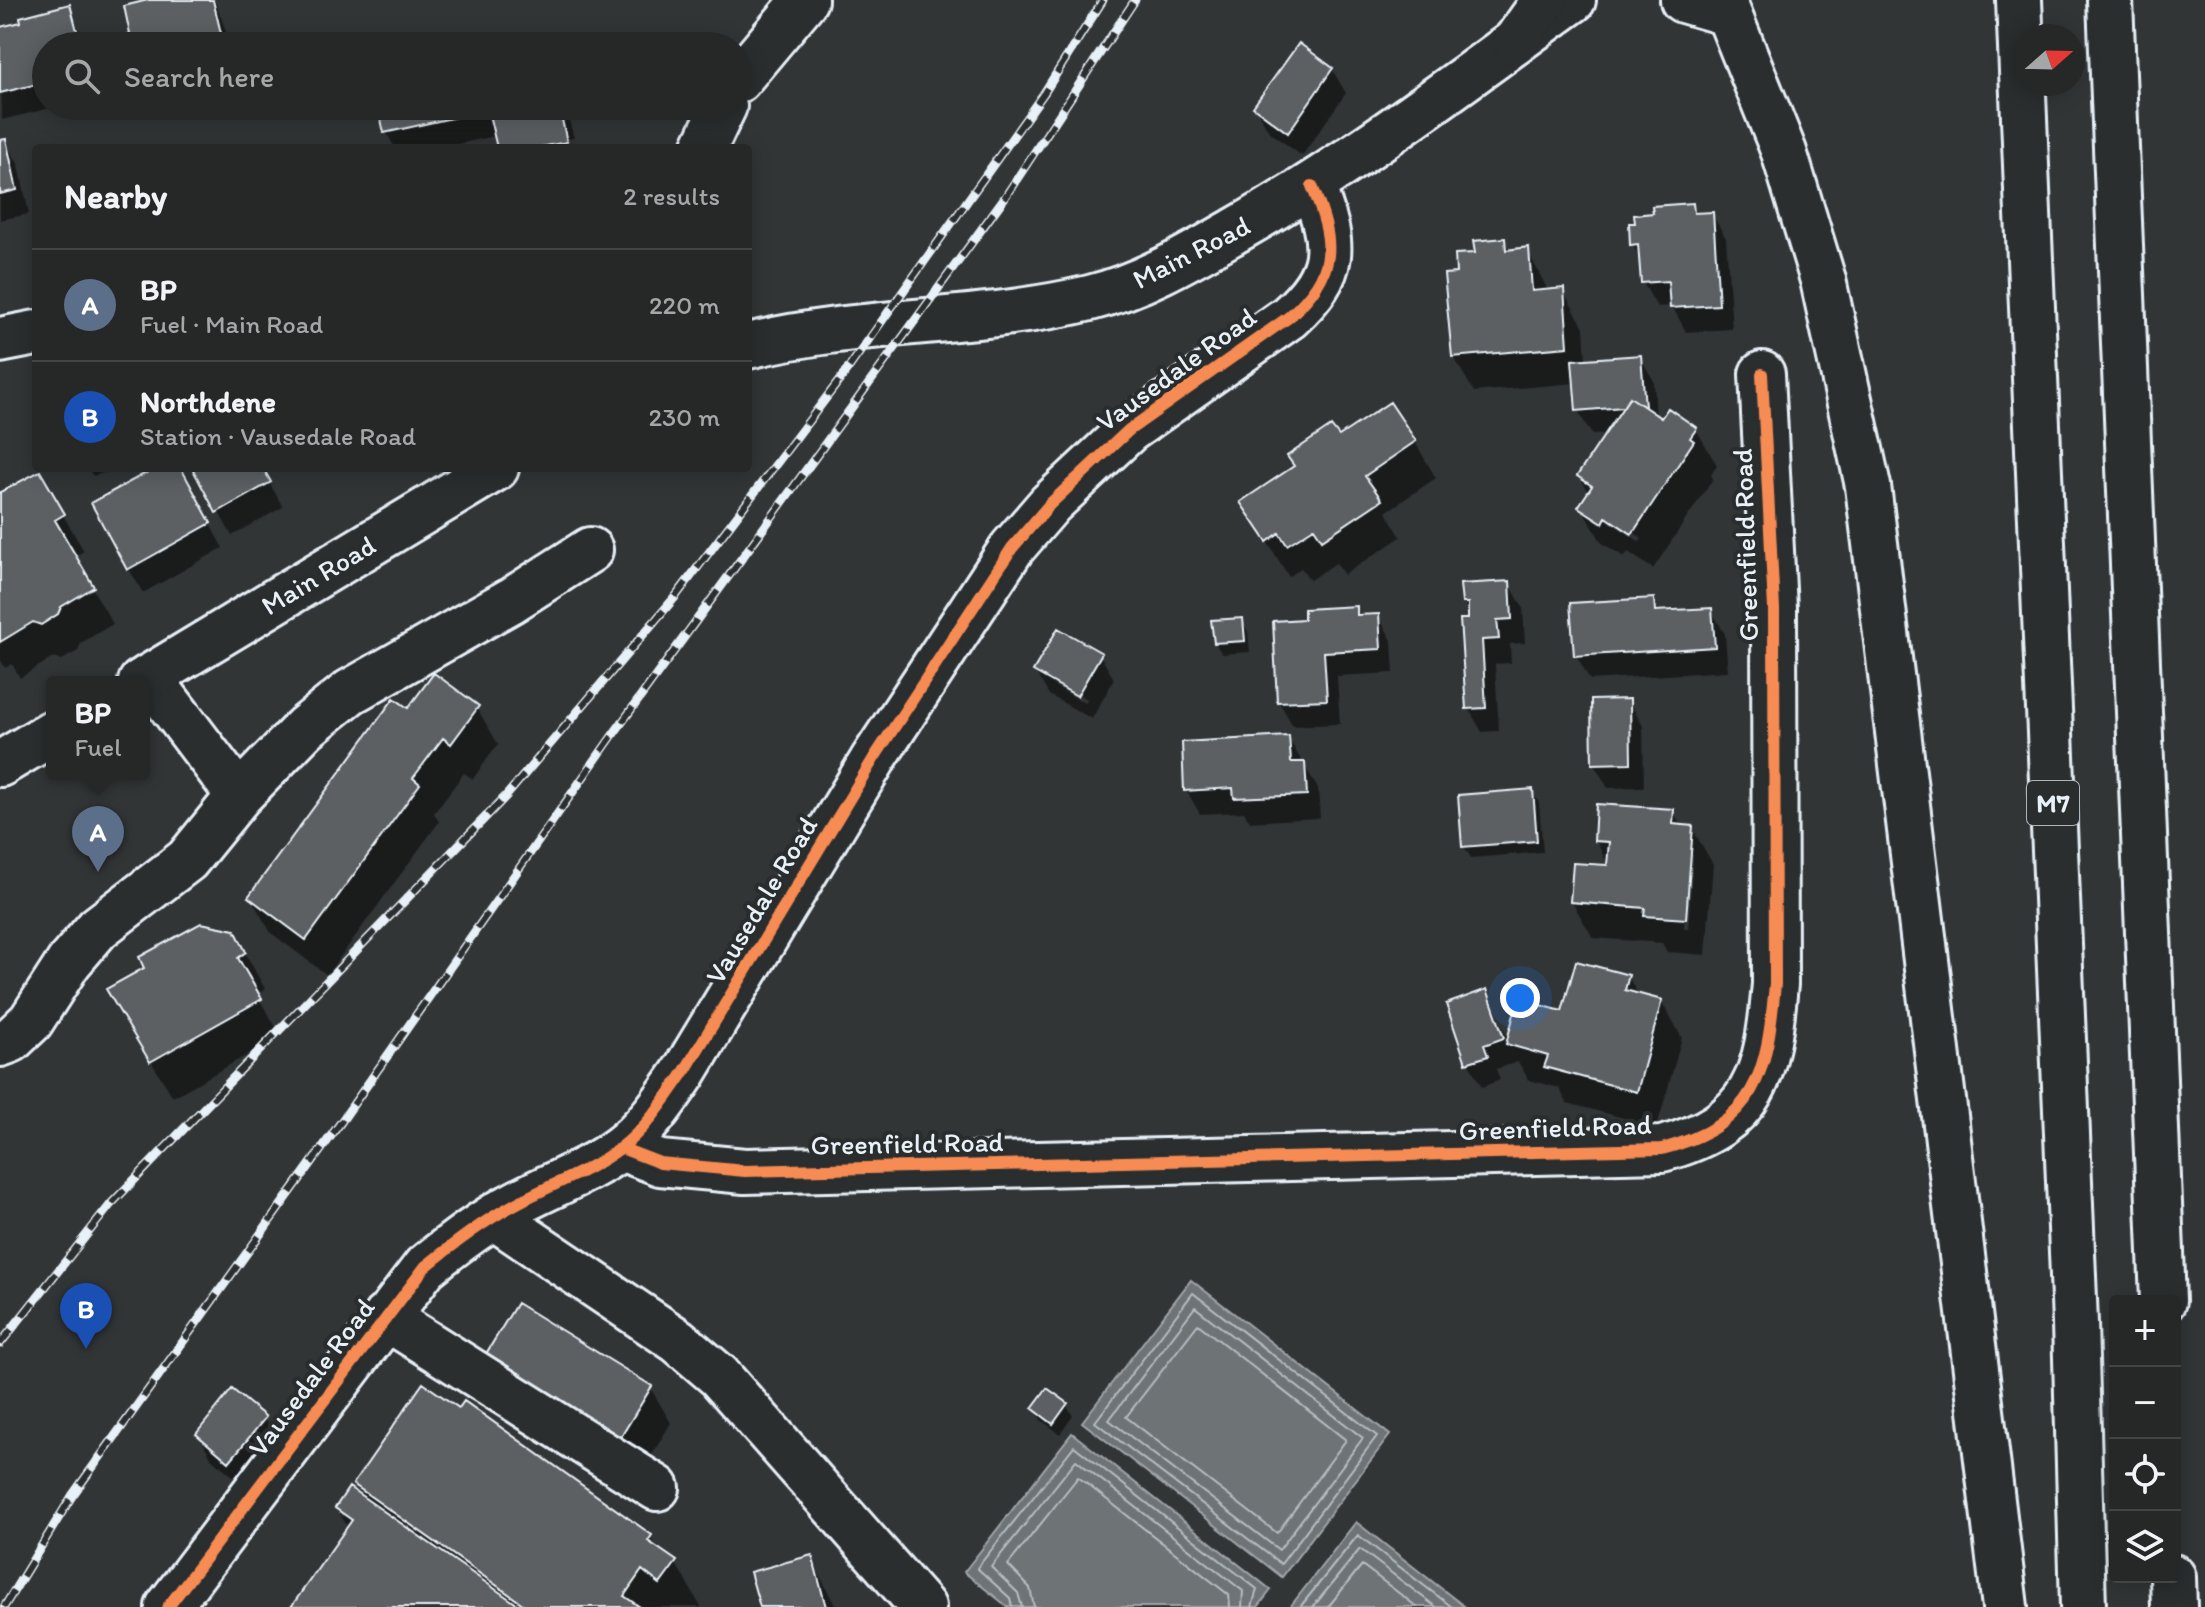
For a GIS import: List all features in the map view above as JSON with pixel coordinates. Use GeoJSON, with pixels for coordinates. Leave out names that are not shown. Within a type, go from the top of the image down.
{"type":"FeatureCollection","features":[{"type":"Feature","properties":{"kind":"main road"},"geometry":{"type":"LineString","coordinates":[[752,63],[805,0]]}},
{"type":"Feature","properties":{"kind":"main road"},"geometry":{"type":"LineString","coordinates":[[1515,42],[1545,0]]}},
{"type":"Feature","properties":{"kind":"main road","name":"Main Road"},"geometry":{"type":"LineString","coordinates":[[752,345],[818,332],[973,319],[1091,298],[1139,281],[1198,252],[1312,186],[1573,0]]}},
{"type":"Feature","properties":{"kind":"main road"},"geometry":{"type":"LineString","coordinates":[[1683,0],[1725,6],[1784,152],[1819,265],[1868,486],[2005,1607]]}},
{"type":"Feature","properties":{"kind":"main road","name":"M7"},"geometry":{"type":"LineString","coordinates":[[2019,0],[2074,1307],[2083,1607]]}},
{"type":"Feature","properties":{"kind":"main road"},"geometry":{"type":"LineString","coordinates":[[2110,0],[2163,1295]]}},
{"type":"Feature","properties":{"kind":"main road"},"geometry":{"type":"LineString","coordinates":[[706,144],[717,120]]}},
{"type":"Feature","properties":{"kind":"main road","name":"Vausedale Road"},"geometry":{"type":"LineString","coordinates":[[168,1607],[425,1267],[494,1217],[569,1180],[621,1148],[658,1108],[683,1074],[874,758],[1012,548],[1050,504],[1129,430],[1289,317],[1309,298],[1325,274],[1331,249],[1328,225],[1312,186]]}},
{"type":"Feature","properties":{"kind":"main road"},"geometry":{"type":"LineString","coordinates":[[0,340],[32,334]]}},
{"type":"Feature","properties":{"kind":"main road","name":"Greenfield Road"},"geometry":{"type":"LineString","coordinates":[[621,1148],[671,1165],[777,1170],[1662,1149],[1694,1140],[1727,1122],[1752,1090],[1769,1045],[1775,984],[1774,609],[1762,374]]}},
{"type":"Feature","properties":{"kind":"main road","name":"Main Road"},"geometry":{"type":"LineString","coordinates":[[150,677],[489,472]]}},
{"type":"Feature","properties":{"kind":"main road"},"geometry":{"type":"LineString","coordinates":[[0,1044],[11,1040],[31,1021],[69,962],[98,928],[187,860],[239,796],[305,728],[350,692],[512,600],[590,550]]}},
{"type":"Feature","properties":{"kind":"main road"},"geometry":{"type":"LineString","coordinates":[[150,686],[239,796]]}},
{"type":"Feature","properties":{"kind":"main road"},"geometry":{"type":"LineString","coordinates":[[0,764],[46,737]]}},
{"type":"Feature","properties":{"kind":"main road"},"geometry":{"type":"LineString","coordinates":[[494,1217],[678,1341],[719,1376],[923,1607]]}},
{"type":"Feature","properties":{"kind":"main road"},"geometry":{"type":"LineString","coordinates":[[385,1317],[657,1488]]}},
{"type":"Feature","properties":{"kind":"main road"},"geometry":{"type":"LineString","coordinates":[[2173,1583],[2174,1607]]}},
{"type":"Feature","properties":{"kind":"water"},"geometry":{"type":"Polygon","coordinates":[[[1191,1280],[1390,1435],[1282,1577],[1082,1422],[1191,1280]]]}},
{"type":"Feature","properties":{"kind":"water"},"geometry":{"type":"Polygon","coordinates":[[[1072,1433],[1271,1590],[1258,1607],[1008,1607],[964,1572],[1072,1433]]]}},
{"type":"Feature","properties":{"kind":"water"},"geometry":{"type":"Polygon","coordinates":[[[1356,1522],[1465,1607],[1290,1607],[1356,1522]]]}},
{"type":"Feature","properties":{"kind":"building"},"geometry":{"type":"Polygon","coordinates":[[[148,0],[213,0],[221,32],[130,32],[124,6],[148,0]]]}},
{"type":"Feature","properties":{"kind":"building"},"geometry":{"type":"Polygon","coordinates":[[[70,4],[77,32],[32,32],[32,85],[0,93],[0,27],[21,22],[20,17],[70,4]]]}},
{"type":"Feature","properties":{"kind":"building"},"geometry":{"type":"Polygon","coordinates":[[[1299,43],[1333,68],[1288,133],[1253,107],[1299,43]]]}},
{"type":"Feature","properties":{"kind":"building"},"geometry":{"type":"Polygon","coordinates":[[[381,120],[443,120],[384,133],[381,120]]]}},
{"type":"Feature","properties":{"kind":"building"},"geometry":{"type":"Polygon","coordinates":[[[490,120],[562,120],[567,142],[556,144],[496,144],[490,120]]]}},
{"type":"Feature","properties":{"kind":"building"},"geometry":{"type":"Polygon","coordinates":[[[6,139],[17,190],[0,194],[0,140],[6,139]]]}},
{"type":"Feature","properties":{"kind":"building"},"geometry":{"type":"Polygon","coordinates":[[[1693,203],[1694,213],[1713,212],[1719,305],[1670,308],[1668,281],[1641,283],[1638,244],[1630,245],[1629,223],[1635,223],[1634,215],[1653,213],[1652,206],[1693,203]]]}},
{"type":"Feature","properties":{"kind":"building"},"geometry":{"type":"Polygon","coordinates":[[[1505,238],[1506,250],[1529,247],[1532,291],[1564,288],[1568,347],[1452,357],[1444,274],[1456,273],[1455,254],[1475,253],[1473,241],[1505,238]]]}},
{"type":"Feature","properties":{"kind":"building"},"geometry":{"type":"Polygon","coordinates":[[[1641,355],[1645,407],[1630,397],[1623,407],[1576,411],[1572,360],[1641,355]]]}},
{"type":"Feature","properties":{"kind":"building"},"geometry":{"type":"Polygon","coordinates":[[[1630,397],[1661,418],[1668,408],[1697,428],[1690,438],[1694,441],[1632,534],[1606,517],[1603,523],[1578,507],[1592,486],[1577,476],[1630,397]]]}},
{"type":"Feature","properties":{"kind":"building"},"geometry":{"type":"Polygon","coordinates":[[[1390,402],[1416,441],[1365,476],[1382,500],[1322,540],[1314,528],[1287,545],[1279,533],[1267,542],[1240,502],[1294,466],[1287,456],[1331,426],[1339,436],[1390,402]]]}},
{"type":"Feature","properties":{"kind":"building"},"geometry":{"type":"Polygon","coordinates":[[[41,472],[65,514],[55,520],[94,587],[61,607],[58,614],[41,625],[33,622],[0,642],[0,492],[41,472]]]}},
{"type":"Feature","properties":{"kind":"building"},"geometry":{"type":"Polygon","coordinates":[[[148,472],[183,472],[211,523],[127,570],[91,503],[148,472]]]}},
{"type":"Feature","properties":{"kind":"building"},"geometry":{"type":"Polygon","coordinates":[[[194,472],[265,472],[271,482],[216,513],[194,472]]]}},
{"type":"Feature","properties":{"kind":"building"},"geometry":{"type":"Polygon","coordinates":[[[1510,581],[1512,619],[1497,620],[1499,639],[1482,640],[1486,708],[1466,709],[1460,619],[1468,619],[1468,603],[1462,603],[1460,584],[1510,581]]]}},
{"type":"Feature","properties":{"kind":"building"},"geometry":{"type":"Polygon","coordinates":[[[1654,598],[1655,611],[1712,608],[1715,647],[1574,656],[1570,603],[1654,598]]]}},
{"type":"Feature","properties":{"kind":"building"},"geometry":{"type":"Polygon","coordinates":[[[1357,606],[1357,615],[1379,614],[1381,649],[1324,652],[1327,700],[1277,702],[1273,621],[1304,619],[1304,609],[1357,606]]]}},
{"type":"Feature","properties":{"kind":"building"},"geometry":{"type":"Polygon","coordinates":[[[1243,618],[1245,641],[1214,643],[1211,620],[1243,618]]]}},
{"type":"Feature","properties":{"kind":"building"},"geometry":{"type":"Polygon","coordinates":[[[1058,628],[1102,653],[1077,696],[1033,671],[1058,628]]]}},
{"type":"Feature","properties":{"kind":"building"},"geometry":{"type":"Polygon","coordinates":[[[434,673],[479,706],[451,744],[443,738],[413,778],[420,784],[306,940],[248,897],[394,698],[408,708],[434,673]]]}},
{"type":"Feature","properties":{"kind":"building"},"geometry":{"type":"Polygon","coordinates":[[[1630,699],[1631,763],[1592,764],[1591,700],[1630,699]]]}},
{"type":"Feature","properties":{"kind":"building"},"geometry":{"type":"Polygon","coordinates":[[[1289,736],[1291,762],[1305,762],[1307,795],[1234,798],[1233,788],[1184,791],[1182,742],[1289,736]]]}},
{"type":"Feature","properties":{"kind":"building"},"geometry":{"type":"Polygon","coordinates":[[[1533,789],[1537,841],[1462,847],[1458,795],[1533,789]]]}},
{"type":"Feature","properties":{"kind":"building"},"geometry":{"type":"Polygon","coordinates":[[[1596,804],[1674,809],[1673,824],[1693,826],[1686,919],[1644,916],[1645,908],[1570,902],[1573,863],[1607,865],[1609,842],[1594,841],[1596,804]]]}},
{"type":"Feature","properties":{"kind":"building"},"geometry":{"type":"Polygon","coordinates":[[[201,923],[235,930],[246,952],[238,958],[262,999],[150,1062],[106,989],[144,968],[139,957],[201,923]]]}},
{"type":"Feature","properties":{"kind":"building"},"geometry":{"type":"Polygon","coordinates":[[[1576,961],[1629,975],[1625,990],[1662,1000],[1637,1092],[1544,1067],[1548,1056],[1506,1044],[1518,999],[1562,1011],[1576,961]]]}},
{"type":"Feature","properties":{"kind":"building"},"geometry":{"type":"Polygon","coordinates":[[[1487,989],[1504,1038],[1484,1045],[1488,1056],[1466,1063],[1446,1004],[1487,989]]]}},
{"type":"Feature","properties":{"kind":"building"},"geometry":{"type":"Polygon","coordinates":[[[517,1303],[652,1386],[619,1440],[484,1357],[517,1303]]]}},
{"type":"Feature","properties":{"kind":"building"},"geometry":{"type":"Polygon","coordinates":[[[423,1383],[459,1408],[464,1401],[652,1535],[648,1541],[677,1561],[660,1584],[642,1570],[624,1596],[640,1607],[527,1607],[353,1484],[423,1383]]]}},
{"type":"Feature","properties":{"kind":"building"},"geometry":{"type":"Polygon","coordinates":[[[1047,1388],[1068,1403],[1053,1424],[1032,1408],[1047,1388]]]}},
{"type":"Feature","properties":{"kind":"building"},"geometry":{"type":"Polygon","coordinates":[[[232,1389],[266,1417],[229,1462],[196,1434],[232,1389]]]}},
{"type":"Feature","properties":{"kind":"building"},"geometry":{"type":"Polygon","coordinates":[[[349,1487],[521,1607],[291,1607],[352,1520],[335,1508],[349,1487]]]}},
{"type":"Feature","properties":{"kind":"building"},"geometry":{"type":"Polygon","coordinates":[[[812,1555],[826,1607],[760,1607],[750,1572],[812,1555]]]}},
{"type":"Feature","properties":{"kind":"railway"},"geometry":{"type":"LineString","coordinates":[[0,1344],[111,1204],[506,796],[676,596],[845,373],[1044,93],[1103,0]]}},
{"type":"Feature","properties":{"kind":"railway"},"geometry":{"type":"LineString","coordinates":[[4,1607],[72,1496],[341,1122],[615,732],[1005,197],[1135,0]]}},
{"type":"Feature","properties":{"kind":"cycle path"},"geometry":{"type":"LineString","coordinates":[[168,1607],[425,1267],[499,1214],[606,1158],[637,1133],[654,1114],[683,1074],[874,758],[1012,548],[1050,504],[1129,430],[1289,317],[1317,286],[1328,257],[1328,242],[1312,186]]}},
{"type":"Feature","properties":{"kind":"cycle path"},"geometry":{"type":"LineString","coordinates":[[621,1148],[660,1163],[745,1171],[1662,1149],[1719,1125],[1737,1109],[1761,1069],[1775,984],[1774,609],[1762,374]]}},
{"type":"Feature","properties":{"kind":"place","name":"BP"},"geometry":{"type":"Point","coordinates":[98,872]}},
{"type":"Feature","properties":{"kind":"place","name":"Northdene"},"geometry":{"type":"Point","coordinates":[86,1349]}}]}
